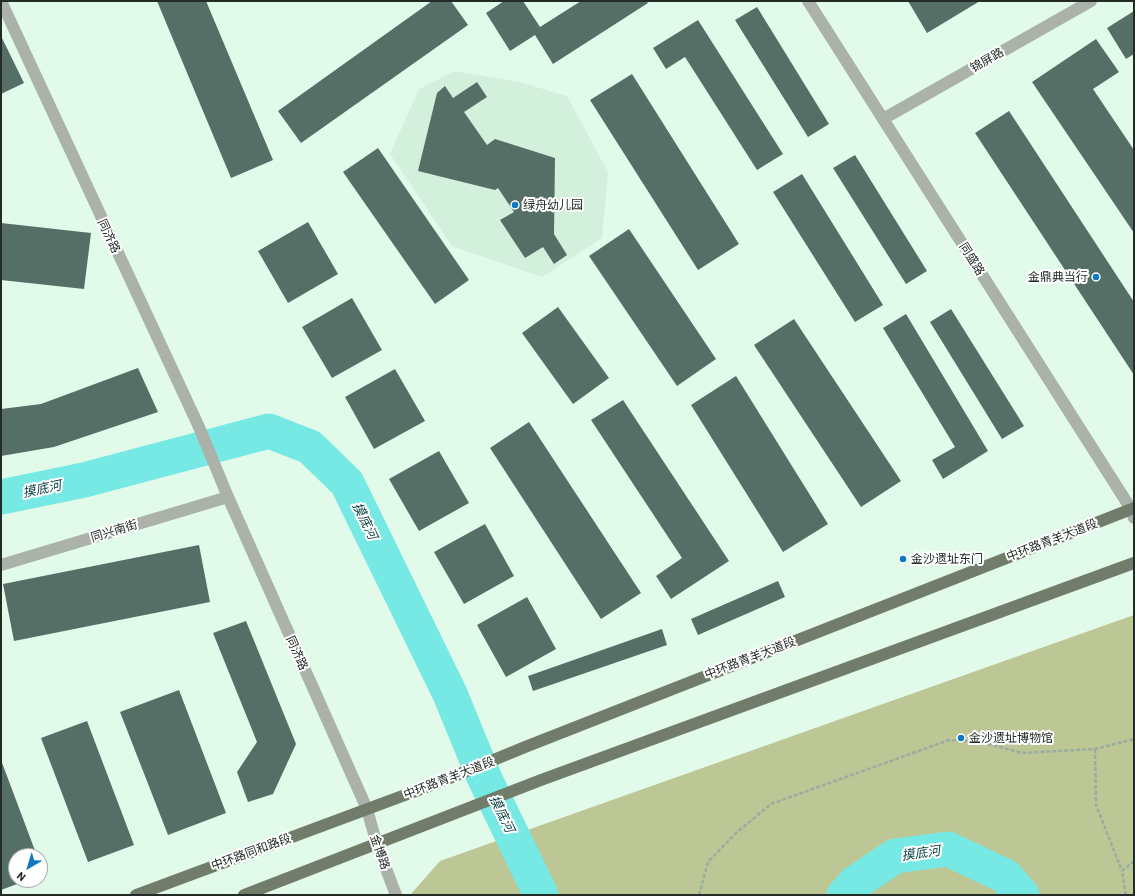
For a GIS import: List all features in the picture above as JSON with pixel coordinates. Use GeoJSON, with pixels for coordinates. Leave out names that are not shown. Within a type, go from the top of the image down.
{"type":"FeatureCollection","features":[{"type":"Feature","properties":{"kind":"main road","name":"中环路青羊大道段"},"geometry":{"type":"LineString","coordinates":[[367,809],[440,782],[525,747],[1133,511]]}},
{"type":"Feature","properties":{"kind":"main road"},"geometry":{"type":"LineString","coordinates":[[244,895],[377,845],[541,780],[1134,563]]}},
{"type":"Feature","properties":{"kind":"main road","name":"中环路同和路段"},"geometry":{"type":"LineString","coordinates":[[136,895],[367,809]]}},
{"type":"Feature","properties":{"kind":"street","name":"同济路"},"geometry":{"type":"LineString","coordinates":[[1,1],[199,427],[228,497],[367,809]]}},
{"type":"Feature","properties":{"kind":"street","name":"同盛路"},"geometry":{"type":"LineString","coordinates":[[808,1],[1133,511]]}},
{"type":"Feature","properties":{"kind":"street","name":"锦屏路"},"geometry":{"type":"LineString","coordinates":[[883,119],[1091,1]]}},
{"type":"Feature","properties":{"kind":"street","name":"同兴南街"},"geometry":{"type":"LineString","coordinates":[[1,565],[228,497]]}},
{"type":"Feature","properties":{"kind":"street","name":"金博路"},"geometry":{"type":"LineString","coordinates":[[367,809],[377,845],[396,895]]}},
{"type":"Feature","properties":{"kind":"path"},"geometry":{"type":"LineString","coordinates":[[699,895],[708,862],[735,834],[771,804],[949,740],[981,742],[1022,753],[1095,749],[1134,739]]}},
{"type":"Feature","properties":{"kind":"path"},"geometry":{"type":"LineString","coordinates":[[1095,749],[1096,805],[1122,871],[1126,895]]}},
{"type":"Feature","properties":{"kind":"path"},"geometry":{"type":"LineString","coordinates":[[1122,871],[1134,862]]}},
{"type":"Feature","properties":{"kind":"shaded area","name":"绿舟幼儿园"},"geometry":{"type":"Polygon","coordinates":[[[455,71],[519,82],[567,96],[608,172],[602,238],[542,277],[452,246],[390,154],[419,89],[455,71]]]}},
{"type":"Feature","properties":{"kind":"green space","name":"金沙遗址博物馆"},"geometry":{"type":"Polygon","coordinates":[[[1134,615],[1134,895],[411,894],[440,861],[1134,615]]]}},
{"type":"Feature","properties":{"kind":"building"},"geometry":{"type":"Polygon","coordinates":[[[157,1],[206,1],[273,160],[231,178],[157,1]]]}},
{"type":"Feature","properties":{"kind":"building"},"geometry":{"type":"Polygon","coordinates":[[[432,1],[451,1],[468,25],[301,143],[278,111],[432,1]]]}},
{"type":"Feature","properties":{"kind":"building"},"geometry":{"type":"Polygon","coordinates":[[[504,1],[523,1],[540,27],[581,1],[646,1],[648,3],[553,64],[535,35],[510,51],[486,13],[504,1]]]}},
{"type":"Feature","properties":{"kind":"building"},"geometry":{"type":"Polygon","coordinates":[[[908,1],[980,1],[927,33],[908,1]]]}},
{"type":"Feature","properties":{"kind":"building"},"geometry":{"type":"Polygon","coordinates":[[[757,7],[829,124],[808,137],[735,20],[757,7]]]}},
{"type":"Feature","properties":{"kind":"building"},"geometry":{"type":"Polygon","coordinates":[[[1134,11],[1134,54],[1126,59],[1107,28],[1134,11]]]}},
{"type":"Feature","properties":{"kind":"building"},"geometry":{"type":"Polygon","coordinates":[[[698,20],[783,154],[757,170],[685,57],[666,69],[653,48],[698,20]]]}},
{"type":"Feature","properties":{"kind":"building"},"geometry":{"type":"Polygon","coordinates":[[[1,36],[24,83],[1,94],[1,36]]]}},
{"type":"Feature","properties":{"kind":"building"},"geometry":{"type":"Polygon","coordinates":[[[1096,39],[1119,72],[1093,89],[1134,150],[1134,233],[1032,82],[1096,39]]]}},
{"type":"Feature","properties":{"kind":"building"},"geometry":{"type":"Polygon","coordinates":[[[632,74],[739,244],[698,270],[590,100],[632,74]]]}},
{"type":"Feature","properties":{"kind":"building"},"geometry":{"type":"Polygon","coordinates":[[[477,82],[487,97],[464,112],[487,145],[495,139],[555,158],[554,234],[567,255],[554,264],[543,247],[525,258],[500,220],[514,212],[498,188],[495,190],[418,171],[437,93],[445,86],[453,98],[477,82]]]}},
{"type":"Feature","properties":{"kind":"building"},"geometry":{"type":"Polygon","coordinates":[[[1009,111],[1134,302],[1134,375],[975,133],[1009,111]]]}},
{"type":"Feature","properties":{"kind":"building"},"geometry":{"type":"Polygon","coordinates":[[[378,148],[469,280],[435,304],[343,172],[378,148]]]}},
{"type":"Feature","properties":{"kind":"building"},"geometry":{"type":"Polygon","coordinates":[[[855,155],[927,271],[906,284],[833,168],[855,155]]]}},
{"type":"Feature","properties":{"kind":"building"},"geometry":{"type":"Polygon","coordinates":[[[802,174],[883,305],[855,322],[773,192],[802,174]]]}},
{"type":"Feature","properties":{"kind":"building"},"geometry":{"type":"Polygon","coordinates":[[[308,222],[338,274],[288,303],[258,251],[308,222]]]}},
{"type":"Feature","properties":{"kind":"building"},"geometry":{"type":"Polygon","coordinates":[[[1,223],[91,233],[84,289],[1,280],[1,223]]]}},
{"type":"Feature","properties":{"kind":"building"},"geometry":{"type":"Polygon","coordinates":[[[629,229],[716,359],[677,386],[589,256],[629,229]]]}},
{"type":"Feature","properties":{"kind":"building"},"geometry":{"type":"Polygon","coordinates":[[[352,298],[382,350],[332,378],[302,327],[352,298]]]}},
{"type":"Feature","properties":{"kind":"building"},"geometry":{"type":"Polygon","coordinates":[[[558,307],[609,378],[573,404],[522,333],[558,307]]]}},
{"type":"Feature","properties":{"kind":"building"},"geometry":{"type":"Polygon","coordinates":[[[951,309],[1024,426],[1002,439],[930,322],[951,309]]]}},
{"type":"Feature","properties":{"kind":"building"},"geometry":{"type":"Polygon","coordinates":[[[906,314],[988,451],[943,479],[932,460],[955,447],[883,328],[906,314]]]}},
{"type":"Feature","properties":{"kind":"building"},"geometry":{"type":"Polygon","coordinates":[[[794,319],[901,481],[861,507],[754,345],[794,319]]]}},
{"type":"Feature","properties":{"kind":"building"},"geometry":{"type":"Polygon","coordinates":[[[138,368],[158,412],[54,447],[1,456],[1,409],[41,404],[138,368]]]}},
{"type":"Feature","properties":{"kind":"building"},"geometry":{"type":"Polygon","coordinates":[[[395,369],[425,421],[374,449],[345,397],[395,369]]]}},
{"type":"Feature","properties":{"kind":"building"},"geometry":{"type":"Polygon","coordinates":[[[736,376],[828,524],[783,552],[691,405],[736,376]]]}},
{"type":"Feature","properties":{"kind":"building"},"geometry":{"type":"Polygon","coordinates":[[[623,400],[729,561],[671,599],[656,576],[682,558],[591,420],[623,400]]]}},
{"type":"Feature","properties":{"kind":"building"},"geometry":{"type":"Polygon","coordinates":[[[529,422],[641,593],[601,619],[490,448],[529,422]]]}},
{"type":"Feature","properties":{"kind":"building"},"geometry":{"type":"Polygon","coordinates":[[[439,451],[469,503],[419,531],[389,479],[439,451]]]}},
{"type":"Feature","properties":{"kind":"building"},"geometry":{"type":"Polygon","coordinates":[[[485,524],[514,576],[464,604],[434,552],[485,524]]]}},
{"type":"Feature","properties":{"kind":"building"},"geometry":{"type":"Polygon","coordinates":[[[199,545],[210,602],[14,641],[3,584],[199,545]]]}},
{"type":"Feature","properties":{"kind":"building"},"geometry":{"type":"Polygon","coordinates":[[[778,581],[785,597],[698,635],[691,619],[778,581]]]}},
{"type":"Feature","properties":{"kind":"building"},"geometry":{"type":"Polygon","coordinates":[[[527,597],[556,649],[506,677],[477,625],[527,597]]]}},
{"type":"Feature","properties":{"kind":"building"},"geometry":{"type":"Polygon","coordinates":[[[246,621],[296,744],[273,794],[248,802],[237,772],[257,742],[213,633],[246,621]]]}},
{"type":"Feature","properties":{"kind":"building"},"geometry":{"type":"Polygon","coordinates":[[[662,629],[667,645],[533,691],[528,676],[662,629]]]}},
{"type":"Feature","properties":{"kind":"building"},"geometry":{"type":"Polygon","coordinates":[[[179,690],[226,813],[168,835],[120,712],[179,690]]]}},
{"type":"Feature","properties":{"kind":"building"},"geometry":{"type":"Polygon","coordinates":[[[87,721],[134,845],[88,862],[41,738],[87,721]]]}},
{"type":"Feature","properties":{"kind":"building"},"geometry":{"type":"Polygon","coordinates":[[[1,760],[34,848],[8,848],[8,887],[1,890],[1,760]]]}},
{"type":"Feature","properties":{"kind":"waterway","name":"摸底河"},"geometry":{"type":"LineString","coordinates":[[1,497],[84,480],[269,431],[310,447],[347,483],[450,694],[484,777],[541,895]]}},
{"type":"Feature","properties":{"kind":"waterway","name":"摸底河"},"geometry":{"type":"LineString","coordinates":[[844,895],[855,883],[895,856],[948,849],[1005,876],[1022,895]]}},
{"type":"Feature","properties":{"kind":"place","name":"绿舟幼儿园"},"geometry":{"type":"Point","coordinates":[515,205]}},
{"type":"Feature","properties":{"kind":"place","name":"金鼎典当行"},"geometry":{"type":"Point","coordinates":[1096,277]}},
{"type":"Feature","properties":{"kind":"place","name":"金沙遗址东门"},"geometry":{"type":"Point","coordinates":[903,559]}},
{"type":"Feature","properties":{"kind":"place","name":"金沙遗址博物馆"},"geometry":{"type":"Point","coordinates":[961,738]}}]}
